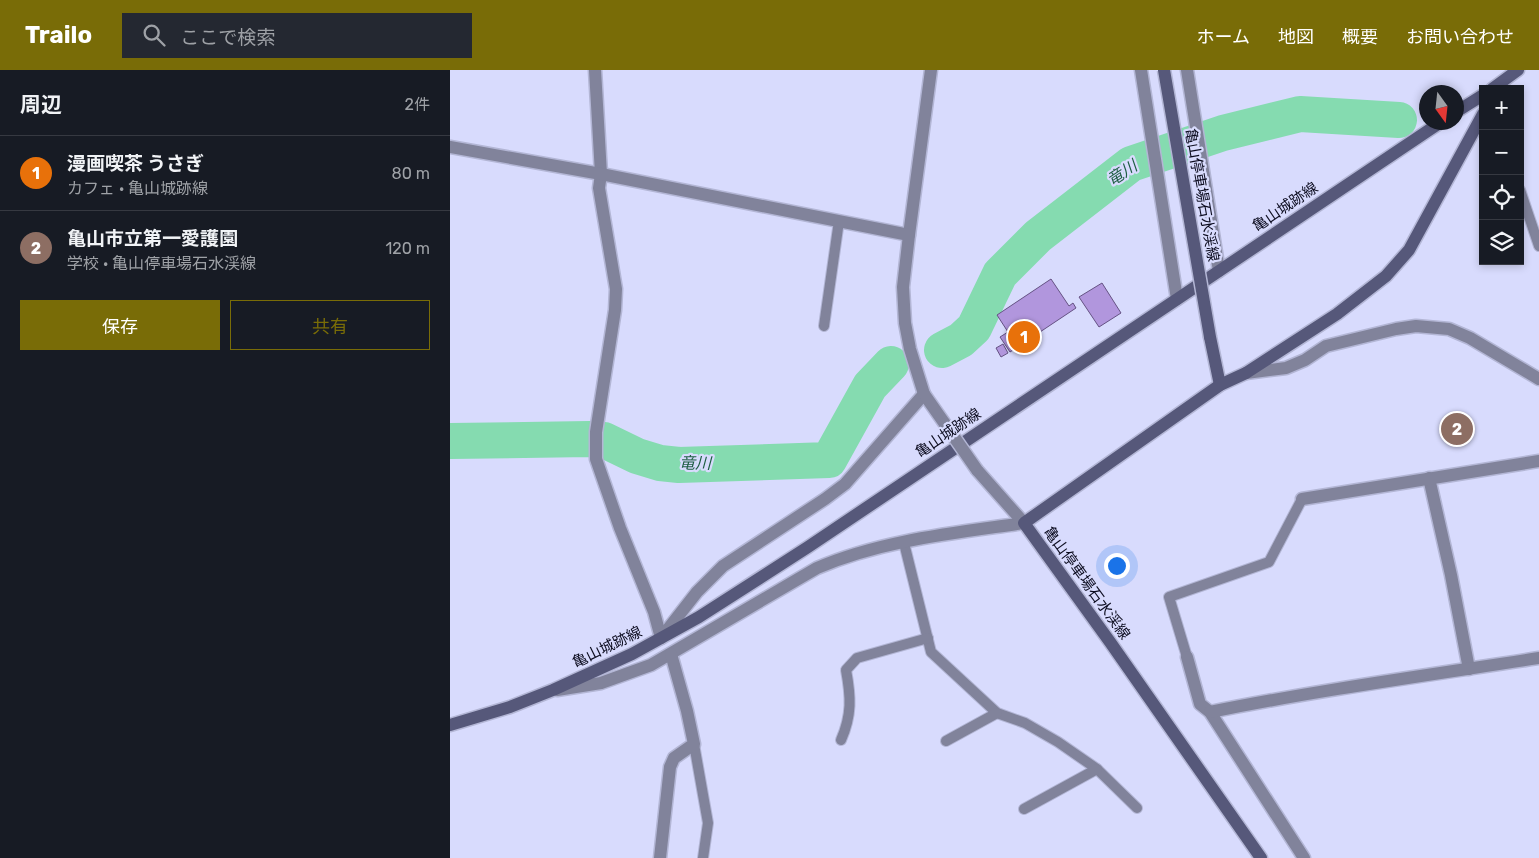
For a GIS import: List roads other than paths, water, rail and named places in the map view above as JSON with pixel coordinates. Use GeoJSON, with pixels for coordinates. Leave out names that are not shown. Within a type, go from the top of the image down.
{"type":"FeatureCollection","features":[{"type":"Feature","properties":{"kind":"main road","name":"亀山停車場石水渓線"},"geometry":{"type":"LineString","coordinates":[[1164,70],[1220,385]]}},
{"type":"Feature","properties":{"kind":"main road"},"geometry":{"type":"LineString","coordinates":[[1498,85],[1518,70]]}},
{"type":"Feature","properties":{"kind":"main road"},"geometry":{"type":"LineString","coordinates":[[1464,107],[1479,98]]}},
{"type":"Feature","properties":{"kind":"main road","name":"亀山停車場石水渓線"},"geometry":{"type":"LineString","coordinates":[[1261,858],[1024,522],[1220,385],[1246,373],[1337,314],[1386,276],[1409,250],[1479,122]]}},
{"type":"Feature","properties":{"kind":"main road","name":"亀山城跡線"},"geometry":{"type":"LineString","coordinates":[[450,726],[510,707],[553,690],[606,666],[699,617],[808,547],[1429,130]]}},
{"type":"Feature","properties":{"kind":"street"},"geometry":{"type":"LineString","coordinates":[[595,70],[601,174],[600,188],[616,288],[615,310],[596,432],[596,459],[620,528],[654,612],[661,638]]}},
{"type":"Feature","properties":{"kind":"street"},"geometry":{"type":"LineString","coordinates":[[929,70],[903,287],[905,323],[910,349],[924,394],[977,470],[1024,522]]}},
{"type":"Feature","properties":{"kind":"street"},"geometry":{"type":"LineString","coordinates":[[1141,70],[1177,299]]}},
{"type":"Feature","properties":{"kind":"street"},"geometry":{"type":"LineString","coordinates":[[1187,70],[1219,271]]}},
{"type":"Feature","properties":{"kind":"street"},"geometry":{"type":"LineString","coordinates":[[450,147],[601,174],[909,235]]}},
{"type":"Feature","properties":{"kind":"street"},"geometry":{"type":"LineString","coordinates":[[1246,373],[1286,368],[1304,360],[1326,346],[1416,326],[1449,329],[1470,338],[1539,380]]}},
{"type":"Feature","properties":{"kind":"street"},"geometry":{"type":"LineString","coordinates":[[661,638],[697,592],[723,566],[825,500],[845,484],[924,394]]}},
{"type":"Feature","properties":{"kind":"street"},"geometry":{"type":"LineString","coordinates":[[1302,499],[1539,461]]}},
{"type":"Feature","properties":{"kind":"street"},"geometry":{"type":"LineString","coordinates":[[1429,478],[1451,575],[1468,669]]}},
{"type":"Feature","properties":{"kind":"street"},"geometry":{"type":"LineString","coordinates":[[553,690],[602,683],[651,665],[817,568],[839,558],[866,550],[1024,522]]}},
{"type":"Feature","properties":{"kind":"street"},"geometry":{"type":"LineString","coordinates":[[660,858],[670,768],[674,758],[694,744],[687,710],[671,654]]}},
{"type":"Feature","properties":{"kind":"street"},"geometry":{"type":"LineString","coordinates":[[1187,657],[1200,704],[1210,712],[1304,858]]}},
{"type":"Feature","properties":{"kind":"street"},"geometry":{"type":"LineString","coordinates":[[1210,712],[1338,688],[1539,658]]}},
{"type":"Feature","properties":{"kind":"lane"},"geometry":{"type":"LineString","coordinates":[[1524,202],[1539,246]]}},
{"type":"Feature","properties":{"kind":"lane"},"geometry":{"type":"LineString","coordinates":[[824,326],[839,222]]}},
{"type":"Feature","properties":{"kind":"lane"},"geometry":{"type":"LineString","coordinates":[[1187,657],[1169,597],[1269,562],[1302,499]]}},
{"type":"Feature","properties":{"kind":"lane"},"geometry":{"type":"LineString","coordinates":[[904,543],[932,652],[997,713],[1024,723],[1058,742],[1097,769],[1137,808]]}},
{"type":"Feature","properties":{"kind":"lane"},"geometry":{"type":"LineString","coordinates":[[842,740],[848,724],[850,704],[846,670],[857,658],[928,638]]}},
{"type":"Feature","properties":{"kind":"lane"},"geometry":{"type":"LineString","coordinates":[[946,741],[997,713]]}},
{"type":"Feature","properties":{"kind":"lane"},"geometry":{"type":"LineString","coordinates":[[694,744],[708,822],[703,858]]}},
{"type":"Feature","properties":{"kind":"lane"},"geometry":{"type":"LineString","coordinates":[[1024,809],[1097,769]]}},
{"type":"Feature","properties":{"kind":"waterway","name":"竜川"},"geometry":{"type":"LineString","coordinates":[[942,350],[961,340],[974,328],[1000,274],[1038,236],[1131,164],[1223,133],[1300,114],[1399,120]]}},
{"type":"Feature","properties":{"kind":"waterway","name":"竜川"},"geometry":{"type":"LineString","coordinates":[[450,441],[604,440],[637,456],[660,463],[679,465],[829,460],[870,386],[891,364]]}},
{"type":"Feature","properties":{"kind":"place","name":"漫画喫茶 うさぎ"},"geometry":{"type":"Point","coordinates":[1024,337]}},
{"type":"Feature","properties":{"kind":"place","name":"亀山市立第一愛護園"},"geometry":{"type":"Point","coordinates":[1457,429]}}]}
